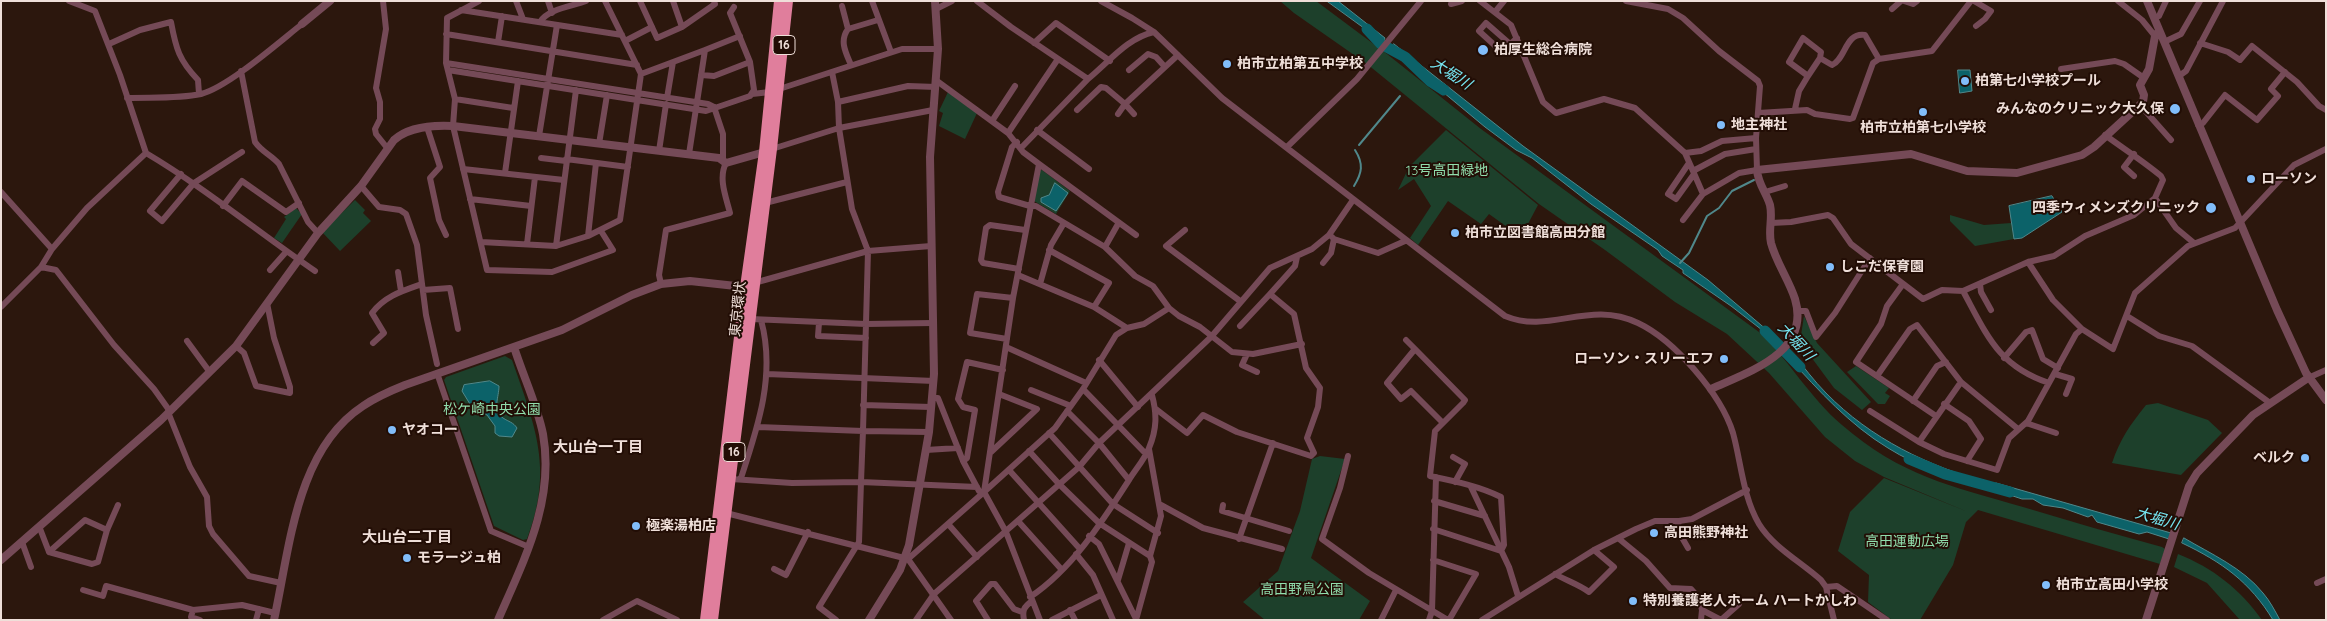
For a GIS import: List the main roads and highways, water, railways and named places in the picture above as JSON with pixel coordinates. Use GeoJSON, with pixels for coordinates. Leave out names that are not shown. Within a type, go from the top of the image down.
{"type":"FeatureCollection","features":[{"type":"Feature","properties":{"kind":"highway","name":"東京環状"},"geometry":{"type":"LineString","coordinates":[[712,620],[726,513],[736,478],[756,320],[749,285],[765,203],[779,1]]}},
{"type":"Feature","properties":{"kind":"highway","name":"東京環状"},"geometry":{"type":"LineString","coordinates":[[774,90],[788,1]]}},
{"type":"Feature","properties":{"kind":"highway","name":"東京環状"},"geometry":{"type":"LineString","coordinates":[[705,620],[768,151]]}},
{"type":"Feature","properties":{"kind":"water"},"geometry":{"type":"Polygon","coordinates":[[[1327,1],[1338,1],[1385,38],[1382,44],[1372,34],[1327,1]]]}},
{"type":"Feature","properties":{"kind":"water"},"geometry":{"type":"Polygon","coordinates":[[[1394,44],[1523,146],[1708,280],[1781,342],[1778,346],[1762,330],[1683,273],[1683,270],[1662,256],[1658,250],[1591,204],[1532,158],[1516,150],[1485,127],[1390,48],[1394,44]]]}},
{"type":"Feature","properties":{"kind":"water","name":"柏第七小学校プール"},"geometry":{"type":"Polygon","coordinates":[[[1958,70],[1970,70],[1972,91],[1960,93],[1958,70]]]}},
{"type":"Feature","properties":{"kind":"water"},"geometry":{"type":"Polygon","coordinates":[[[1055,183],[1068,193],[1056,211],[1041,202],[1041,198],[1049,195],[1055,183]]]}},
{"type":"Feature","properties":{"kind":"water"},"geometry":{"type":"Polygon","coordinates":[[[2052,196],[2062,212],[2022,238],[2014,239],[2009,206],[2052,196]]]}},
{"type":"Feature","properties":{"kind":"water"},"geometry":{"type":"Polygon","coordinates":[[[1793,354],[1826,393],[1862,424],[1881,437],[1922,459],[1989,483],[1988,488],[1924,466],[1900,455],[1874,439],[1848,418],[1812,383],[1789,358],[1793,354]]]}},
{"type":"Feature","properties":{"kind":"water"},"geometry":{"type":"Polygon","coordinates":[[[490,381],[499,386],[497,407],[500,415],[517,428],[512,437],[499,436],[495,433],[495,426],[487,415],[473,409],[462,391],[464,385],[490,381]]]}},
{"type":"Feature","properties":{"kind":"water"},"geometry":{"type":"Polygon","coordinates":[[[1996,483],[2171,533],[2169,539],[2147,532],[2139,534],[2097,522],[2092,515],[2088,517],[2063,508],[2043,505],[2033,499],[2022,499],[1995,490],[1996,483]]]}},
{"type":"Feature","properties":{"kind":"water"},"geometry":{"type":"Polygon","coordinates":[[[2184,538],[2246,576],[2266,596],[2280,620],[2273,620],[2255,595],[2234,574],[2182,543],[2184,538]]]}},
{"type":"Feature","properties":{"kind":"waterway","name":"大堀川"},"geometry":{"type":"LineString","coordinates":[[1367,29],[1381,44],[1405,57],[1430,81],[1444,90]]}},
{"type":"Feature","properties":{"kind":"waterway"},"geometry":{"type":"LineString","coordinates":[[1359,145],[1400,96]]}},
{"type":"Feature","properties":{"kind":"waterway"},"geometry":{"type":"LineString","coordinates":[[1354,186],[1361,168],[1360,160],[1355,150]]}},
{"type":"Feature","properties":{"kind":"waterway"},"geometry":{"type":"LineString","coordinates":[[1680,263],[1689,253],[1707,216],[1719,208],[1732,191],[1754,180]]}},
{"type":"Feature","properties":{"kind":"waterway","name":"大堀川"},"geometry":{"type":"LineString","coordinates":[[1765,331],[1800,367]]}},
{"type":"Feature","properties":{"kind":"waterway","name":"大堀川"},"geometry":{"type":"LineString","coordinates":[[1909,459],[1945,474],[2010,492]]}},
{"type":"Feature","properties":{"kind":"place","name":"柏厚生総合病院"},"geometry":{"type":"Point","coordinates":[1483,50]}},
{"type":"Feature","properties":{"kind":"place","name":"柏市立柏第五中学校"},"geometry":{"type":"Point","coordinates":[1227,64]}},
{"type":"Feature","properties":{"kind":"place","name":"柏第七小学校プール"},"geometry":{"type":"Point","coordinates":[1965,81]}},
{"type":"Feature","properties":{"kind":"place","name":"みんなのクリニック大久保"},"geometry":{"type":"Point","coordinates":[2175,109]}},
{"type":"Feature","properties":{"kind":"place","name":"柏市立柏第七小学校"},"geometry":{"type":"Point","coordinates":[1923,112]}},
{"type":"Feature","properties":{"kind":"place","name":"地主神社"},"geometry":{"type":"Point","coordinates":[1721,125]}},
{"type":"Feature","properties":{"kind":"place","name":"ローソン"},"geometry":{"type":"Point","coordinates":[2251,179]}},
{"type":"Feature","properties":{"kind":"place","name":"四季ウィメンズクリニック"},"geometry":{"type":"Point","coordinates":[2211,208]}},
{"type":"Feature","properties":{"kind":"place","name":"柏市立図書館高田分館"},"geometry":{"type":"Point","coordinates":[1455,233]}},
{"type":"Feature","properties":{"kind":"place","name":"しこだ保育園"},"geometry":{"type":"Point","coordinates":[1830,267]}},
{"type":"Feature","properties":{"kind":"place","name":"ローソン・スリーエフ"},"geometry":{"type":"Point","coordinates":[1724,359]}},
{"type":"Feature","properties":{"kind":"place","name":"ヤオコー"},"geometry":{"type":"Point","coordinates":[392,430]}},
{"type":"Feature","properties":{"kind":"place","name":"ベルク"},"geometry":{"type":"Point","coordinates":[2305,458]}},
{"type":"Feature","properties":{"kind":"place","name":"極楽湯柏店"},"geometry":{"type":"Point","coordinates":[636,526]}},
{"type":"Feature","properties":{"kind":"place","name":"高田熊野神社"},"geometry":{"type":"Point","coordinates":[1654,533]}},
{"type":"Feature","properties":{"kind":"place","name":"モラージュ柏"},"geometry":{"type":"Point","coordinates":[407,558]}},
{"type":"Feature","properties":{"kind":"place","name":"柏市立高田小学校"},"geometry":{"type":"Point","coordinates":[2046,585]}},
{"type":"Feature","properties":{"kind":"place","name":"特別養護老人ホーム ハートかしわ"},"geometry":{"type":"Point","coordinates":[1633,601]}},
{"type":"Feature","properties":{"kind":"district","name":"大山台一丁目"},"geometry":{"type":"Point","coordinates":[598,447]}},
{"type":"Feature","properties":{"kind":"district","name":"大山台二丁目"},"geometry":{"type":"Point","coordinates":[407,537]}},
{"type":"Feature","properties":{"kind":"park label","name":"13号高田緑地"},"geometry":{"type":"Point","coordinates":[1447,171]}},
{"type":"Feature","properties":{"kind":"park label","name":"松ケ崎中央公園"},"geometry":{"type":"Point","coordinates":[492,410]}},
{"type":"Feature","properties":{"kind":"park label","name":"高田運動広場"},"geometry":{"type":"Point","coordinates":[1907,542]}},
{"type":"Feature","properties":{"kind":"park label","name":"高田野鳥公園"},"geometry":{"type":"Point","coordinates":[1302,590]}}]}
